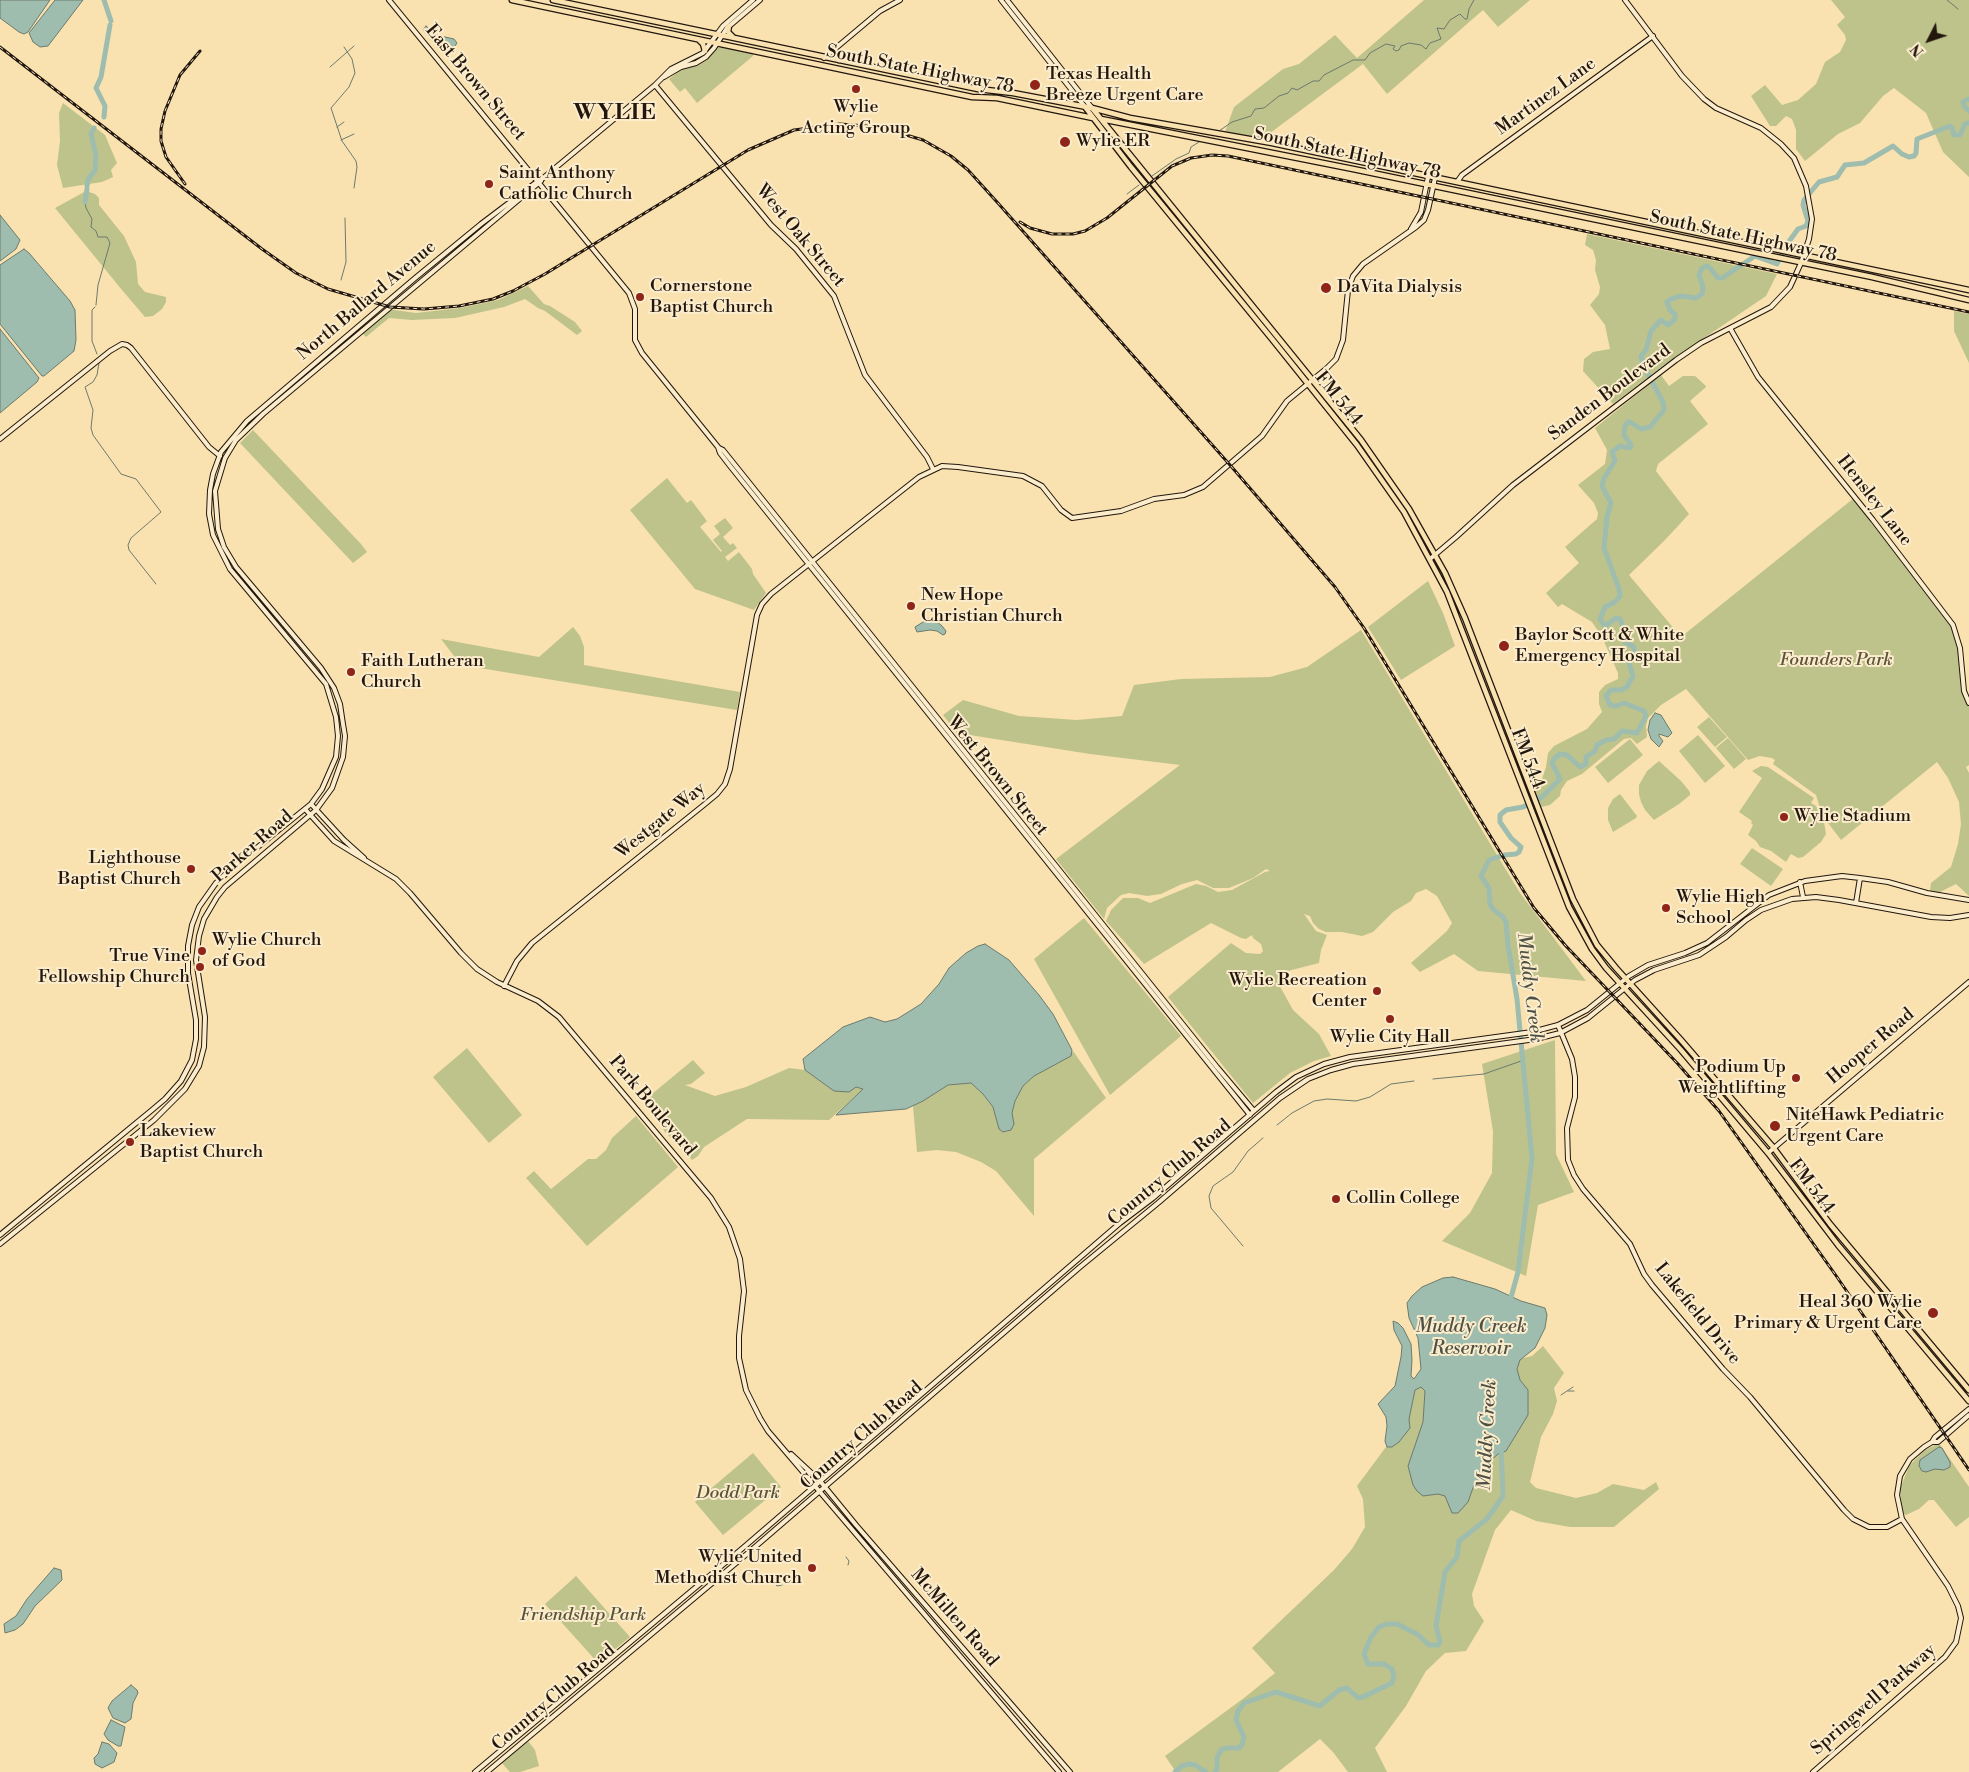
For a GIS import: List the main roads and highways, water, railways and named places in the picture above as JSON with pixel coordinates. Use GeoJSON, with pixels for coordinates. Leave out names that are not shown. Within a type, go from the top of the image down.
{"type":"FeatureCollection","features":[{"type":"Feature","properties":{"kind":"main road","name":"East Brown Street"},"geometry":{"type":"LineString","coordinates":[[389,0],[540,181]]}},
{"type":"Feature","properties":{"kind":"main road","name":"South State Highway 78"},"geometry":{"type":"LineString","coordinates":[[512,0],[972,96],[1011,101],[1373,173],[1969,300]]}},
{"type":"Feature","properties":{"kind":"main road","name":"South State Highway 78"},"geometry":{"type":"LineString","coordinates":[[553,0],[978,89],[1013,93],[1092,108],[1374,165],[1969,290]]}},
{"type":"Feature","properties":{"kind":"main road"},"geometry":{"type":"LineString","coordinates":[[664,77],[681,67],[703,59],[725,23],[753,0]]}},
{"type":"Feature","properties":{"kind":"main road"},"geometry":{"type":"LineString","coordinates":[[719,35],[760,0]]}},
{"type":"Feature","properties":{"kind":"main road"},"geometry":{"type":"LineString","coordinates":[[824,58],[880,11],[900,0]]}},
{"type":"Feature","properties":{"kind":"main road"},"geometry":{"type":"LineString","coordinates":[[1001,0],[1043,56],[1086,107]]}},
{"type":"Feature","properties":{"kind":"main road"},"geometry":{"type":"LineString","coordinates":[[1007,0],[1092,108]]}},
{"type":"Feature","properties":{"kind":"main road","name":"Sanden Boulevard"},"geometry":{"type":"LineString","coordinates":[[1430,559],[1513,486],[1641,386],[1701,343],[1763,312],[1778,302],[1790,287],[1802,263],[1811,230],[1809,196],[1799,168],[1788,151],[1761,128],[1716,108],[1704,99],[1682,76],[1625,0]]}},
{"type":"Feature","properties":{"kind":"main road"},"geometry":{"type":"LineString","coordinates":[[729,26],[728,32],[734,38]]}},
{"type":"Feature","properties":{"kind":"main road","name":"Martinez Lane"},"geometry":{"type":"LineString","coordinates":[[1457,182],[1462,174],[1653,36]]}},
{"type":"Feature","properties":{"kind":"main road"},"geometry":{"type":"LineString","coordinates":[[698,39],[703,44],[704,51]]}},
{"type":"Feature","properties":{"kind":"main road"},"geometry":{"type":"LineString","coordinates":[[664,77],[675,66],[704,51],[715,42]]}},
{"type":"Feature","properties":{"kind":"main road"},"geometry":{"type":"LineString","coordinates":[[835,49],[835,55],[840,61]]}},
{"type":"Feature","properties":{"kind":"main road","name":"North Ballard Avenue"},"geometry":{"type":"LineString","coordinates":[[224,458],[236,440],[263,414],[664,77]]}},
{"type":"Feature","properties":{"kind":"main road","name":"West Oak Street"},"geometry":{"type":"LineString","coordinates":[[655,85],[771,225],[796,249],[834,296],[865,375],[927,458],[933,469]]}},
{"type":"Feature","properties":{"kind":"main road"},"geometry":{"type":"LineString","coordinates":[[1011,101],[1013,93]]}},
{"type":"Feature","properties":{"kind":"main road"},"geometry":{"type":"LineString","coordinates":[[1077,106],[1081,101]]}},
{"type":"Feature","properties":{"kind":"main road","name":"FM 544"},"geometry":{"type":"LineString","coordinates":[[1086,107],[1172,217],[1370,462],[1404,512],[1454,607],[1571,913],[1586,940],[1624,988],[1681,1050],[1768,1153],[1838,1245],[1969,1400]]}},
{"type":"Feature","properties":{"kind":"main road","name":"FM 544"},"geometry":{"type":"LineString","coordinates":[[1092,108],[1313,380],[1374,458],[1409,509],[1436,555],[1465,618],[1566,882],[1586,927],[1606,957],[1773,1148],[1837,1233],[1969,1390]]}},
{"type":"Feature","properties":{"kind":"main road"},"geometry":{"type":"LineString","coordinates":[[1112,133],[1111,128],[1114,122]]}},
{"type":"Feature","properties":{"kind":"main road"},"geometry":{"type":"LineString","coordinates":[[1165,124],[1165,132]]}},
{"type":"Feature","properties":{"kind":"main road"},"geometry":{"type":"LineString","coordinates":[[1373,173],[1374,165]]}},
{"type":"Feature","properties":{"kind":"main road"},"geometry":{"type":"LineString","coordinates":[[1411,230],[1421,212],[1428,177]]}},
{"type":"Feature","properties":{"kind":"main road"},"geometry":{"type":"LineString","coordinates":[[933,469],[948,466],[1023,476],[1042,486],[1061,510],[1070,517],[1121,511],[1154,499],[1184,495],[1203,487],[1262,436],[1282,406],[1334,362],[1344,340],[1348,290],[1355,273],[1366,261],[1420,224],[1426,215],[1435,178]]}},
{"type":"Feature","properties":{"kind":"main road","name":"North Ballard Avenue"},"geometry":{"type":"LineString","coordinates":[[219,456],[227,443],[247,422],[414,280],[540,181]]}},
{"type":"Feature","properties":{"kind":"main road","name":"West Brown Street"},"geometry":{"type":"LineString","coordinates":[[540,181],[629,293],[635,309],[635,340],[642,353],[812,560],[927,708],[984,775],[1003,802],[1255,1120]]}},
{"type":"Feature","properties":{"kind":"main road"},"geometry":{"type":"LineString","coordinates":[[1172,217],[1177,212]]}},
{"type":"Feature","properties":{"kind":"main road"},"geometry":{"type":"LineString","coordinates":[[1256,319],[1261,316]]}},
{"type":"Feature","properties":{"kind":"main road","name":"Hensley Lane"},"geometry":{"type":"LineString","coordinates":[[1730,328],[1758,377],[1943,610],[1952,625],[1960,648],[1964,691],[1969,703]]}},
{"type":"Feature","properties":{"kind":"main road"},"geometry":{"type":"LineString","coordinates":[[0,440],[104,355],[122,344],[131,348],[209,447],[224,458]]}},
{"type":"Feature","properties":{"kind":"main road","name":"West Brown Street"},"geometry":{"type":"LineString","coordinates":[[719,448],[720,453],[808,564],[1259,1117]]}},
{"type":"Feature","properties":{"kind":"main road","name":"Parker Road"},"geometry":{"type":"LineString","coordinates":[[0,1235],[165,1099],[181,1081],[192,1060],[196,1039],[196,1020],[188,973],[189,937],[195,915],[206,896],[220,879],[311,804],[322,789],[336,757],[338,736],[334,709],[326,684],[234,575],[219,551],[211,529],[209,503],[211,480],[219,456]]}},
{"type":"Feature","properties":{"kind":"main road","name":"Parker Road"},"geometry":{"type":"LineString","coordinates":[[0,1244],[159,1116],[185,1089],[199,1066],[204,1047],[205,1017],[196,960],[199,936],[204,919],[225,887],[316,810],[332,788],[342,757],[344,736],[340,704],[334,688],[324,672],[236,567],[224,548],[218,529],[215,491],[224,458]]}},
{"type":"Feature","properties":{"kind":"main road"},"geometry":{"type":"LineString","coordinates":[[1370,462],[1374,458]]}},
{"type":"Feature","properties":{"kind":"main road","name":"Westgate Way"},"geometry":{"type":"LineString","coordinates":[[504,986],[517,961],[532,943],[705,804],[725,784],[730,769],[757,615],[762,604],[771,594],[812,560],[919,477],[933,469]]}},
{"type":"Feature","properties":{"kind":"main road"},"geometry":{"type":"LineString","coordinates":[[1486,691],[1492,689]]}},
{"type":"Feature","properties":{"kind":"main road"},"geometry":{"type":"LineString","coordinates":[[969,762],[971,761],[984,775]]}},
{"type":"Feature","properties":{"kind":"main road","name":"Park Boulevard"},"geometry":{"type":"LineString","coordinates":[[311,804],[344,840],[369,862]]}},
{"type":"Feature","properties":{"kind":"main road","name":"Park Boulevard"},"geometry":{"type":"LineString","coordinates":[[305,809],[334,841],[396,879],[466,958],[484,974],[504,986],[534,999],[559,1017],[719,1208],[737,1245],[742,1265],[744,1285],[739,1343],[741,1372],[749,1396],[757,1413],[781,1446],[820,1491]]}},
{"type":"Feature","properties":{"kind":"main road","name":"Country Club Road"},"geometry":{"type":"LineString","coordinates":[[475,1772],[757,1535],[1120,1223],[1161,1191],[1296,1077],[1316,1067],[1338,1060],[1532,1032],[1558,1025],[1587,1010],[1625,978],[1646,966],[1708,943],[1770,895],[1800,882],[1828,877],[1860,878],[1888,882],[1927,893],[1969,900]]}},
{"type":"Feature","properties":{"kind":"main road"},"geometry":{"type":"LineString","coordinates":[[1856,903],[1860,878]]}},
{"type":"Feature","properties":{"kind":"main road"},"geometry":{"type":"LineString","coordinates":[[1560,884],[1566,882]]}},
{"type":"Feature","properties":{"kind":"main road"},"geometry":{"type":"LineString","coordinates":[[1800,882],[1803,898]]}},
{"type":"Feature","properties":{"kind":"main road","name":"Country Club Road"},"geometry":{"type":"LineString","coordinates":[[487,1772],[825,1487],[1287,1092],[1316,1075],[1339,1067],[1532,1040],[1560,1033],[1588,1018],[1642,975],[1692,958],[1711,948],[1746,920],[1762,910],[1779,903],[1816,897],[1930,917],[1950,918],[1969,915]]}},
{"type":"Feature","properties":{"kind":"main road"},"geometry":{"type":"LineString","coordinates":[[1742,915],[1746,920]]}},
{"type":"Feature","properties":{"kind":"main road"},"geometry":{"type":"LineString","coordinates":[[1708,943],[1711,948]]}},
{"type":"Feature","properties":{"kind":"main road"},"geometry":{"type":"LineString","coordinates":[[1665,959],[1668,966]]}},
{"type":"Feature","properties":{"kind":"main road","name":"Hooper Road"},"geometry":{"type":"LineString","coordinates":[[1768,1153],[1969,982]]}},
{"type":"Feature","properties":{"kind":"main road","name":"Lakefield Drive"},"geometry":{"type":"LineString","coordinates":[[1558,1025],[1572,1059],[1575,1077],[1575,1097],[1567,1128],[1568,1160],[1574,1175],[1583,1189],[1630,1244],[1644,1274],[1652,1284],[1723,1369],[1750,1397],[1844,1510],[1853,1519],[1869,1527],[1888,1527],[1902,1520]]}},
{"type":"Feature","properties":{"kind":"main road"},"geometry":{"type":"LineString","coordinates":[[1419,1048],[1422,1055]]}},
{"type":"Feature","properties":{"kind":"main road"},"geometry":{"type":"LineString","coordinates":[[1416,1056],[1419,1048]]}},
{"type":"Feature","properties":{"kind":"main road"},"geometry":{"type":"LineString","coordinates":[[1204,1057],[1217,1067]]}},
{"type":"Feature","properties":{"kind":"main road"},"geometry":{"type":"LineString","coordinates":[[1338,1060],[1339,1067]]}},
{"type":"Feature","properties":{"kind":"main road"},"geometry":{"type":"LineString","coordinates":[[1720,1098],[1726,1093]]}},
{"type":"Feature","properties":{"kind":"main road"},"geometry":{"type":"LineString","coordinates":[[1204,1154],[1208,1160]]}},
{"type":"Feature","properties":{"kind":"main road"},"geometry":{"type":"LineString","coordinates":[[1788,1179],[1801,1192],[1807,1193]]}},
{"type":"Feature","properties":{"kind":"main road"},"geometry":{"type":"LineString","coordinates":[[1161,1191],[1166,1197]]}},
{"type":"Feature","properties":{"kind":"main road"},"geometry":{"type":"LineString","coordinates":[[1874,1288],[1891,1302],[1895,1302]]}},
{"type":"Feature","properties":{"kind":"main road"},"geometry":{"type":"LineString","coordinates":[[1924,1348],[1930,1343]]}},
{"type":"Feature","properties":{"kind":"main road"},"geometry":{"type":"LineString","coordinates":[[943,1375],[948,1381]]}},
{"type":"Feature","properties":{"kind":"main road","name":"Springwell Parkway"},"geometry":{"type":"LineString","coordinates":[[1813,1772],[1946,1657],[1956,1642],[1961,1618],[1958,1606],[1948,1586],[1902,1520],[1897,1495],[1900,1476],[1914,1455],[1932,1442],[1935,1437],[1969,1408]]}},
{"type":"Feature","properties":{"kind":"main road","name":"Springwell Parkway"},"geometry":{"type":"LineString","coordinates":[[1932,1442],[1938,1442],[1969,1416]]}},
{"type":"Feature","properties":{"kind":"main road"},"geometry":{"type":"LineString","coordinates":[[1948,1426],[1952,1430]]}},
{"type":"Feature","properties":{"kind":"main road","name":"Park Boulevard"},"geometry":{"type":"LineString","coordinates":[[781,1446],[803,1463],[820,1481]]}},
{"type":"Feature","properties":{"kind":"main road","name":"McMillen Road"},"geometry":{"type":"LineString","coordinates":[[820,1481],[1070,1772]]}},
{"type":"Feature","properties":{"kind":"main road","name":"McMillen Road"},"geometry":{"type":"LineString","coordinates":[[820,1491],[1059,1772]]}},
{"type":"Feature","properties":{"kind":"main road"},"geometry":{"type":"LineString","coordinates":[[757,1535],[762,1540]]}},
{"type":"Feature","properties":{"kind":"water"},"geometry":{"type":"Polygon","coordinates":[[[0,0],[50,0],[28,32],[24,34],[0,18],[0,0]]]}},
{"type":"Feature","properties":{"kind":"water"},"geometry":{"type":"Polygon","coordinates":[[[55,0],[83,0],[48,46],[40,47],[33,42],[29,33],[55,0]]]}},
{"type":"Feature","properties":{"kind":"water"},"geometry":{"type":"Polygon","coordinates":[[[426,26],[436,35],[454,39],[457,43],[447,53],[442,52],[423,30],[426,26]]]}},
{"type":"Feature","properties":{"kind":"water"},"geometry":{"type":"Polygon","coordinates":[[[0,215],[20,240],[16,249],[0,261],[0,215]]]}},
{"type":"Feature","properties":{"kind":"water"},"geometry":{"type":"Polygon","coordinates":[[[24,249],[70,301],[75,310],[76,340],[74,351],[44,376],[42,376],[0,324],[0,265],[24,249]]]}},
{"type":"Feature","properties":{"kind":"water"},"geometry":{"type":"Polygon","coordinates":[[[0,329],[39,378],[37,382],[0,413],[0,329]]]}},
{"type":"Feature","properties":{"kind":"water"},"geometry":{"type":"Polygon","coordinates":[[[928,619],[935,620],[942,626],[946,631],[945,634],[930,630],[917,632],[915,627],[928,619]]]}},
{"type":"Feature","properties":{"kind":"water"},"geometry":{"type":"Polygon","coordinates":[[[1655,713],[1661,715],[1672,733],[1668,737],[1659,734],[1663,741],[1659,747],[1651,739],[1648,730],[1650,720],[1655,713]]]}},
{"type":"Feature","properties":{"kind":"water"},"geometry":{"type":"Polygon","coordinates":[[[985,944],[1009,960],[1039,995],[1053,1014],[1072,1050],[1071,1056],[1034,1076],[1023,1086],[1015,1101],[1012,1113],[1014,1124],[1011,1130],[1003,1132],[999,1129],[993,1107],[971,1083],[948,1085],[906,1109],[836,1115],[863,1089],[856,1087],[849,1092],[834,1091],[805,1070],[803,1059],[843,1027],[870,1017],[885,1022],[897,1019],[921,1004],[939,984],[949,968],[966,953],[985,944]]]}},
{"type":"Feature","properties":{"kind":"water","name":"Muddy Creek Reservoir"},"geometry":{"type":"Polygon","coordinates":[[[1453,1277],[1495,1289],[1521,1301],[1545,1308],[1547,1315],[1545,1328],[1535,1348],[1520,1360],[1517,1369],[1520,1380],[1528,1390],[1528,1415],[1506,1451],[1498,1454],[1489,1462],[1486,1476],[1474,1485],[1468,1502],[1458,1513],[1452,1513],[1445,1496],[1438,1494],[1423,1496],[1413,1485],[1408,1466],[1423,1422],[1425,1391],[1421,1387],[1415,1390],[1409,1419],[1410,1428],[1399,1442],[1392,1447],[1387,1447],[1385,1441],[1386,1417],[1378,1404],[1395,1386],[1401,1357],[1402,1346],[1394,1330],[1393,1321],[1403,1328],[1411,1344],[1411,1376],[1414,1379],[1421,1369],[1418,1338],[1409,1318],[1407,1303],[1422,1287],[1443,1278],[1453,1277]]]}},
{"type":"Feature","properties":{"kind":"water"},"geometry":{"type":"Polygon","coordinates":[[[1939,1447],[1942,1448],[1950,1462],[1950,1467],[1944,1470],[1922,1471],[1919,1466],[1920,1460],[1939,1447]]]}},
{"type":"Feature","properties":{"kind":"water"},"geometry":{"type":"Polygon","coordinates":[[[54,1568],[61,1570],[62,1580],[35,1606],[23,1624],[15,1630],[5,1633],[4,1624],[16,1616],[27,1599],[54,1568]]]}},
{"type":"Feature","properties":{"kind":"water"},"geometry":{"type":"Polygon","coordinates":[[[131,1685],[138,1693],[133,1703],[131,1719],[125,1723],[113,1718],[108,1708],[112,1701],[131,1685]]]}},
{"type":"Feature","properties":{"kind":"water"},"geometry":{"type":"Polygon","coordinates":[[[111,1720],[125,1727],[121,1746],[108,1740],[104,1734],[111,1720]]]}},
{"type":"Feature","properties":{"kind":"water"},"geometry":{"type":"Polygon","coordinates":[[[102,1742],[109,1744],[117,1753],[114,1762],[102,1768],[95,1764],[94,1758],[98,1754],[102,1742]]]}},
{"type":"Feature","properties":{"kind":"waterway"},"geometry":{"type":"LineString","coordinates":[[104,0],[111,21]]}},
{"type":"Feature","properties":{"kind":"waterway"},"geometry":{"type":"LineString","coordinates":[[1219,131],[1232,122],[1251,116],[1255,109],[1264,108],[1279,96],[1288,93],[1292,88],[1297,90],[1313,81],[1319,81],[1324,75],[1353,60],[1365,60],[1370,53],[1386,44],[1395,46],[1393,49],[1396,51],[1401,46],[1409,43],[1421,45],[1426,49],[1430,43],[1441,39],[1437,28],[1444,29],[1450,20],[1460,14],[1467,19],[1469,9],[1474,0]]}},
{"type":"Feature","properties":{"kind":"waterway"},"geometry":{"type":"LineString","coordinates":[[1947,0],[1958,9]]}},
{"type":"Feature","properties":{"kind":"waterway"},"geometry":{"type":"LineString","coordinates":[[104,117],[105,106],[96,88],[101,77],[110,25]]}},
{"type":"Feature","properties":{"kind":"waterway"},"geometry":{"type":"LineString","coordinates":[[330,67],[354,46]]}},
{"type":"Feature","properties":{"kind":"waterway"},"geometry":{"type":"LineString","coordinates":[[344,47],[352,59],[355,73],[349,87],[331,108],[342,141],[356,161],[354,188]]}},
{"type":"Feature","properties":{"kind":"waterway","name":"Muddy Creek"},"geometry":{"type":"LineString","coordinates":[[1969,99],[1963,102],[1969,111]]}},
{"type":"Feature","properties":{"kind":"waterway"},"geometry":{"type":"LineString","coordinates":[[337,127],[344,122]]}},
{"type":"Feature","properties":{"kind":"waterway","name":"Muddy Creek"},"geometry":{"type":"LineString","coordinates":[[1510,1301],[1518,1272],[1532,1158],[1517,999],[1506,922],[1490,904],[1489,888],[1481,876],[1489,860],[1519,852],[1521,847],[1511,838],[1500,822],[1500,815],[1506,810],[1523,807],[1542,797],[1560,779],[1552,763],[1554,759],[1560,754],[1567,755],[1580,767],[1586,764],[1586,757],[1595,751],[1597,745],[1606,740],[1614,739],[1622,731],[1637,733],[1646,716],[1644,711],[1624,703],[1616,706],[1610,705],[1606,696],[1611,690],[1621,690],[1627,687],[1633,676],[1628,660],[1634,652],[1634,647],[1623,639],[1626,635],[1620,619],[1616,618],[1605,626],[1600,619],[1605,607],[1615,602],[1620,596],[1604,548],[1607,517],[1611,503],[1602,486],[1604,478],[1615,461],[1612,452],[1620,446],[1630,448],[1631,445],[1624,435],[1625,426],[1628,422],[1641,429],[1650,427],[1664,410],[1663,402],[1643,365],[1641,356],[1646,350],[1651,331],[1661,320],[1668,325],[1675,319],[1675,314],[1670,310],[1667,302],[1681,296],[1696,298],[1702,294],[1703,287],[1699,275],[1702,268],[1707,266],[1718,278],[1722,278],[1755,256],[1777,264],[1785,247],[1798,229],[1806,226],[1808,221],[1803,205],[1804,200],[1819,182],[1837,177],[1845,165],[1864,163],[1893,146],[1902,154],[1909,157],[1914,156],[1917,139],[1950,126],[1954,135],[1960,135],[1965,124],[1969,123]]}},
{"type":"Feature","properties":{"kind":"waterway"},"geometry":{"type":"LineString","coordinates":[[87,186],[88,180],[95,170],[96,156],[91,134],[94,128]]}},
{"type":"Feature","properties":{"kind":"waterway"},"geometry":{"type":"LineString","coordinates":[[341,140],[354,134]]}},
{"type":"Feature","properties":{"kind":"waterway"},"geometry":{"type":"LineString","coordinates":[[1152,176],[1176,159],[1189,153],[1191,147],[1199,142]]}},
{"type":"Feature","properties":{"kind":"waterway"},"geometry":{"type":"LineString","coordinates":[[1127,194],[1139,185]]}},
{"type":"Feature","properties":{"kind":"waterway"},"geometry":{"type":"LineString","coordinates":[[85,202],[87,189]]}},
{"type":"Feature","properties":{"kind":"waterway"},"geometry":{"type":"LineString","coordinates":[[85,202],[92,219],[91,227],[96,231],[98,237],[107,237],[110,243],[98,285],[96,305]]}},
{"type":"Feature","properties":{"kind":"waterway"},"geometry":{"type":"LineString","coordinates":[[341,280],[346,262],[345,218]]}},
{"type":"Feature","properties":{"kind":"waterway"},"geometry":{"type":"LineString","coordinates":[[95,307],[92,310],[92,341],[97,354]]}},
{"type":"Feature","properties":{"kind":"waterway"},"geometry":{"type":"LineString","coordinates":[[99,363],[97,375],[93,382],[85,387],[93,410],[91,428],[93,435],[121,474],[136,479],[161,512],[131,538],[128,545],[129,550],[156,584]]}},
{"type":"Feature","properties":{"kind":"waterway"},"geometry":{"type":"LineString","coordinates":[[1433,1079],[1484,1074],[1524,1060]]}},
{"type":"Feature","properties":{"kind":"waterway"},"geometry":{"type":"LineString","coordinates":[[1277,1125],[1292,1113],[1314,1101],[1327,1099],[1356,1101],[1370,1097],[1391,1084],[1414,1081]]}},
{"type":"Feature","properties":{"kind":"waterway"},"geometry":{"type":"LineString","coordinates":[[1243,1246],[1211,1208],[1209,1196],[1213,1186],[1233,1172],[1248,1151],[1263,1138]]}},
{"type":"Feature","properties":{"kind":"waterway"},"geometry":{"type":"LineString","coordinates":[[1561,1395],[1573,1387]]}},
{"type":"Feature","properties":{"kind":"waterway"},"geometry":{"type":"LineString","coordinates":[[1568,1391],[1574,1391]]}},
{"type":"Feature","properties":{"kind":"waterway","name":"Muddy Creek"},"geometry":{"type":"LineString","coordinates":[[1215,1772],[1217,1769],[1217,1758],[1221,1750],[1239,1748],[1242,1745],[1244,1737],[1236,1720],[1238,1711],[1244,1703],[1276,1692],[1320,1706],[1339,1690],[1347,1688],[1358,1698],[1392,1683],[1394,1677],[1392,1669],[1384,1664],[1368,1664],[1364,1654],[1371,1637],[1379,1627],[1387,1624],[1397,1624],[1417,1634],[1429,1645],[1438,1645],[1440,1642],[1436,1626],[1445,1572],[1457,1557],[1459,1541],[1487,1519],[1503,1496],[1501,1446]]}},
{"type":"Feature","properties":{"kind":"waterway"},"geometry":{"type":"LineString","coordinates":[[846,1557],[849,1561],[848,1565]]}},
{"type":"Feature","properties":{"kind":"waterway"},"geometry":{"type":"LineString","coordinates":[[774,1583],[777,1586],[782,1585]]}},
{"type":"Feature","properties":{"kind":"waterway","name":"Muddy Creek"},"geometry":{"type":"LineString","coordinates":[[1175,1772],[1182,1766],[1189,1764],[1195,1765],[1206,1772]]}},
{"type":"Feature","properties":{"kind":"railway"},"geometry":{"type":"LineString","coordinates":[[0,47],[262,249],[296,273],[328,289],[390,307],[424,309],[459,306],[493,299],[513,291],[545,274],[748,150],[794,130],[840,124],[879,127],[923,140],[951,156],[968,170],[997,202],[1230,465],[1335,587],[1364,628],[1534,908],[1565,945],[1678,1064],[1719,1111],[1837,1277],[1969,1470]]}},
{"type":"Feature","properties":{"kind":"railway"},"geometry":{"type":"LineString","coordinates":[[185,184],[166,157],[161,141],[161,129],[165,111],[180,75],[200,51]]}},
{"type":"Feature","properties":{"kind":"railway"},"geometry":{"type":"LineString","coordinates":[[1020,222],[1030,228],[1052,234],[1073,234],[1085,231],[1107,218],[1172,166],[1191,158],[1212,155],[1228,156],[1969,312]]}},
{"type":"Feature","properties":{"kind":"place","name":"Texas Health Breeze Urgent Care"},"geometry":{"type":"Point","coordinates":[1035,85]}},
{"type":"Feature","properties":{"kind":"place","name":"Wylie Acting Group"},"geometry":{"type":"Point","coordinates":[856,89]}},
{"type":"Feature","properties":{"kind":"place","name":"Wylie ER"},"geometry":{"type":"Point","coordinates":[1065,142]}},
{"type":"Feature","properties":{"kind":"place","name":"Saint Anthony Catholic Church"},"geometry":{"type":"Point","coordinates":[489,184]}},
{"type":"Feature","properties":{"kind":"place","name":"DaVita Dialysis"},"geometry":{"type":"Point","coordinates":[1326,288]}},
{"type":"Feature","properties":{"kind":"place","name":"Cornerstone Baptist Church"},"geometry":{"type":"Point","coordinates":[640,297]}},
{"type":"Feature","properties":{"kind":"place","name":"New Hope Christian Church"},"geometry":{"type":"Point","coordinates":[911,606]}},
{"type":"Feature","properties":{"kind":"place","name":"Baylor Scott & White Emergency Hospital"},"geometry":{"type":"Point","coordinates":[1504,646]}},
{"type":"Feature","properties":{"kind":"place","name":"Faith Lutheran Church"},"geometry":{"type":"Point","coordinates":[351,672]}},
{"type":"Feature","properties":{"kind":"place","name":"Wylie Stadium"},"geometry":{"type":"Point","coordinates":[1784,817]}},
{"type":"Feature","properties":{"kind":"place","name":"Lighthouse Baptist Church"},"geometry":{"type":"Point","coordinates":[191,869]}},
{"type":"Feature","properties":{"kind":"place","name":"Wylie High School"},"geometry":{"type":"Point","coordinates":[1666,908]}},
{"type":"Feature","properties":{"kind":"place","name":"Wylie Church of God"},"geometry":{"type":"Point","coordinates":[202,951]}},
{"type":"Feature","properties":{"kind":"place","name":"True Vine Fellowship Church"},"geometry":{"type":"Point","coordinates":[200,967]}},
{"type":"Feature","properties":{"kind":"place","name":"Wylie Recreation Center"},"geometry":{"type":"Point","coordinates":[1377,991]}},
{"type":"Feature","properties":{"kind":"place","name":"Wylie City Hall"},"geometry":{"type":"Point","coordinates":[1390,1019]}},
{"type":"Feature","properties":{"kind":"place","name":"Podium Up Weightlifting"},"geometry":{"type":"Point","coordinates":[1796,1078]}},
{"type":"Feature","properties":{"kind":"place","name":"NiteHawk Pediatric Urgent Care"},"geometry":{"type":"Point","coordinates":[1775,1126]}},
{"type":"Feature","properties":{"kind":"place","name":"Lakeview Baptist Church"},"geometry":{"type":"Point","coordinates":[130,1142]}},
{"type":"Feature","properties":{"kind":"place","name":"Collin College"},"geometry":{"type":"Point","coordinates":[1336,1199]}},
{"type":"Feature","properties":{"kind":"place","name":"Heal 360 Wylie Primary & Urgent Care"},"geometry":{"type":"Point","coordinates":[1933,1313]}},
{"type":"Feature","properties":{"kind":"place","name":"Wylie United Methodist Church"},"geometry":{"type":"Point","coordinates":[812,1568]}},
{"type":"Feature","properties":{"kind":"district","name":"WYLIE"},"geometry":{"type":"Point","coordinates":[615,114]}},
{"type":"Feature","properties":{"kind":"park label","name":"Founders Park"},"geometry":{"type":"Point","coordinates":[1836,661]}},
{"type":"Feature","properties":{"kind":"park label","name":"Dodd Park"},"geometry":{"type":"Point","coordinates":[738,1494]}},
{"type":"Feature","properties":{"kind":"park label","name":"Friendship Park"},"geometry":{"type":"Point","coordinates":[583,1616]}}]}
